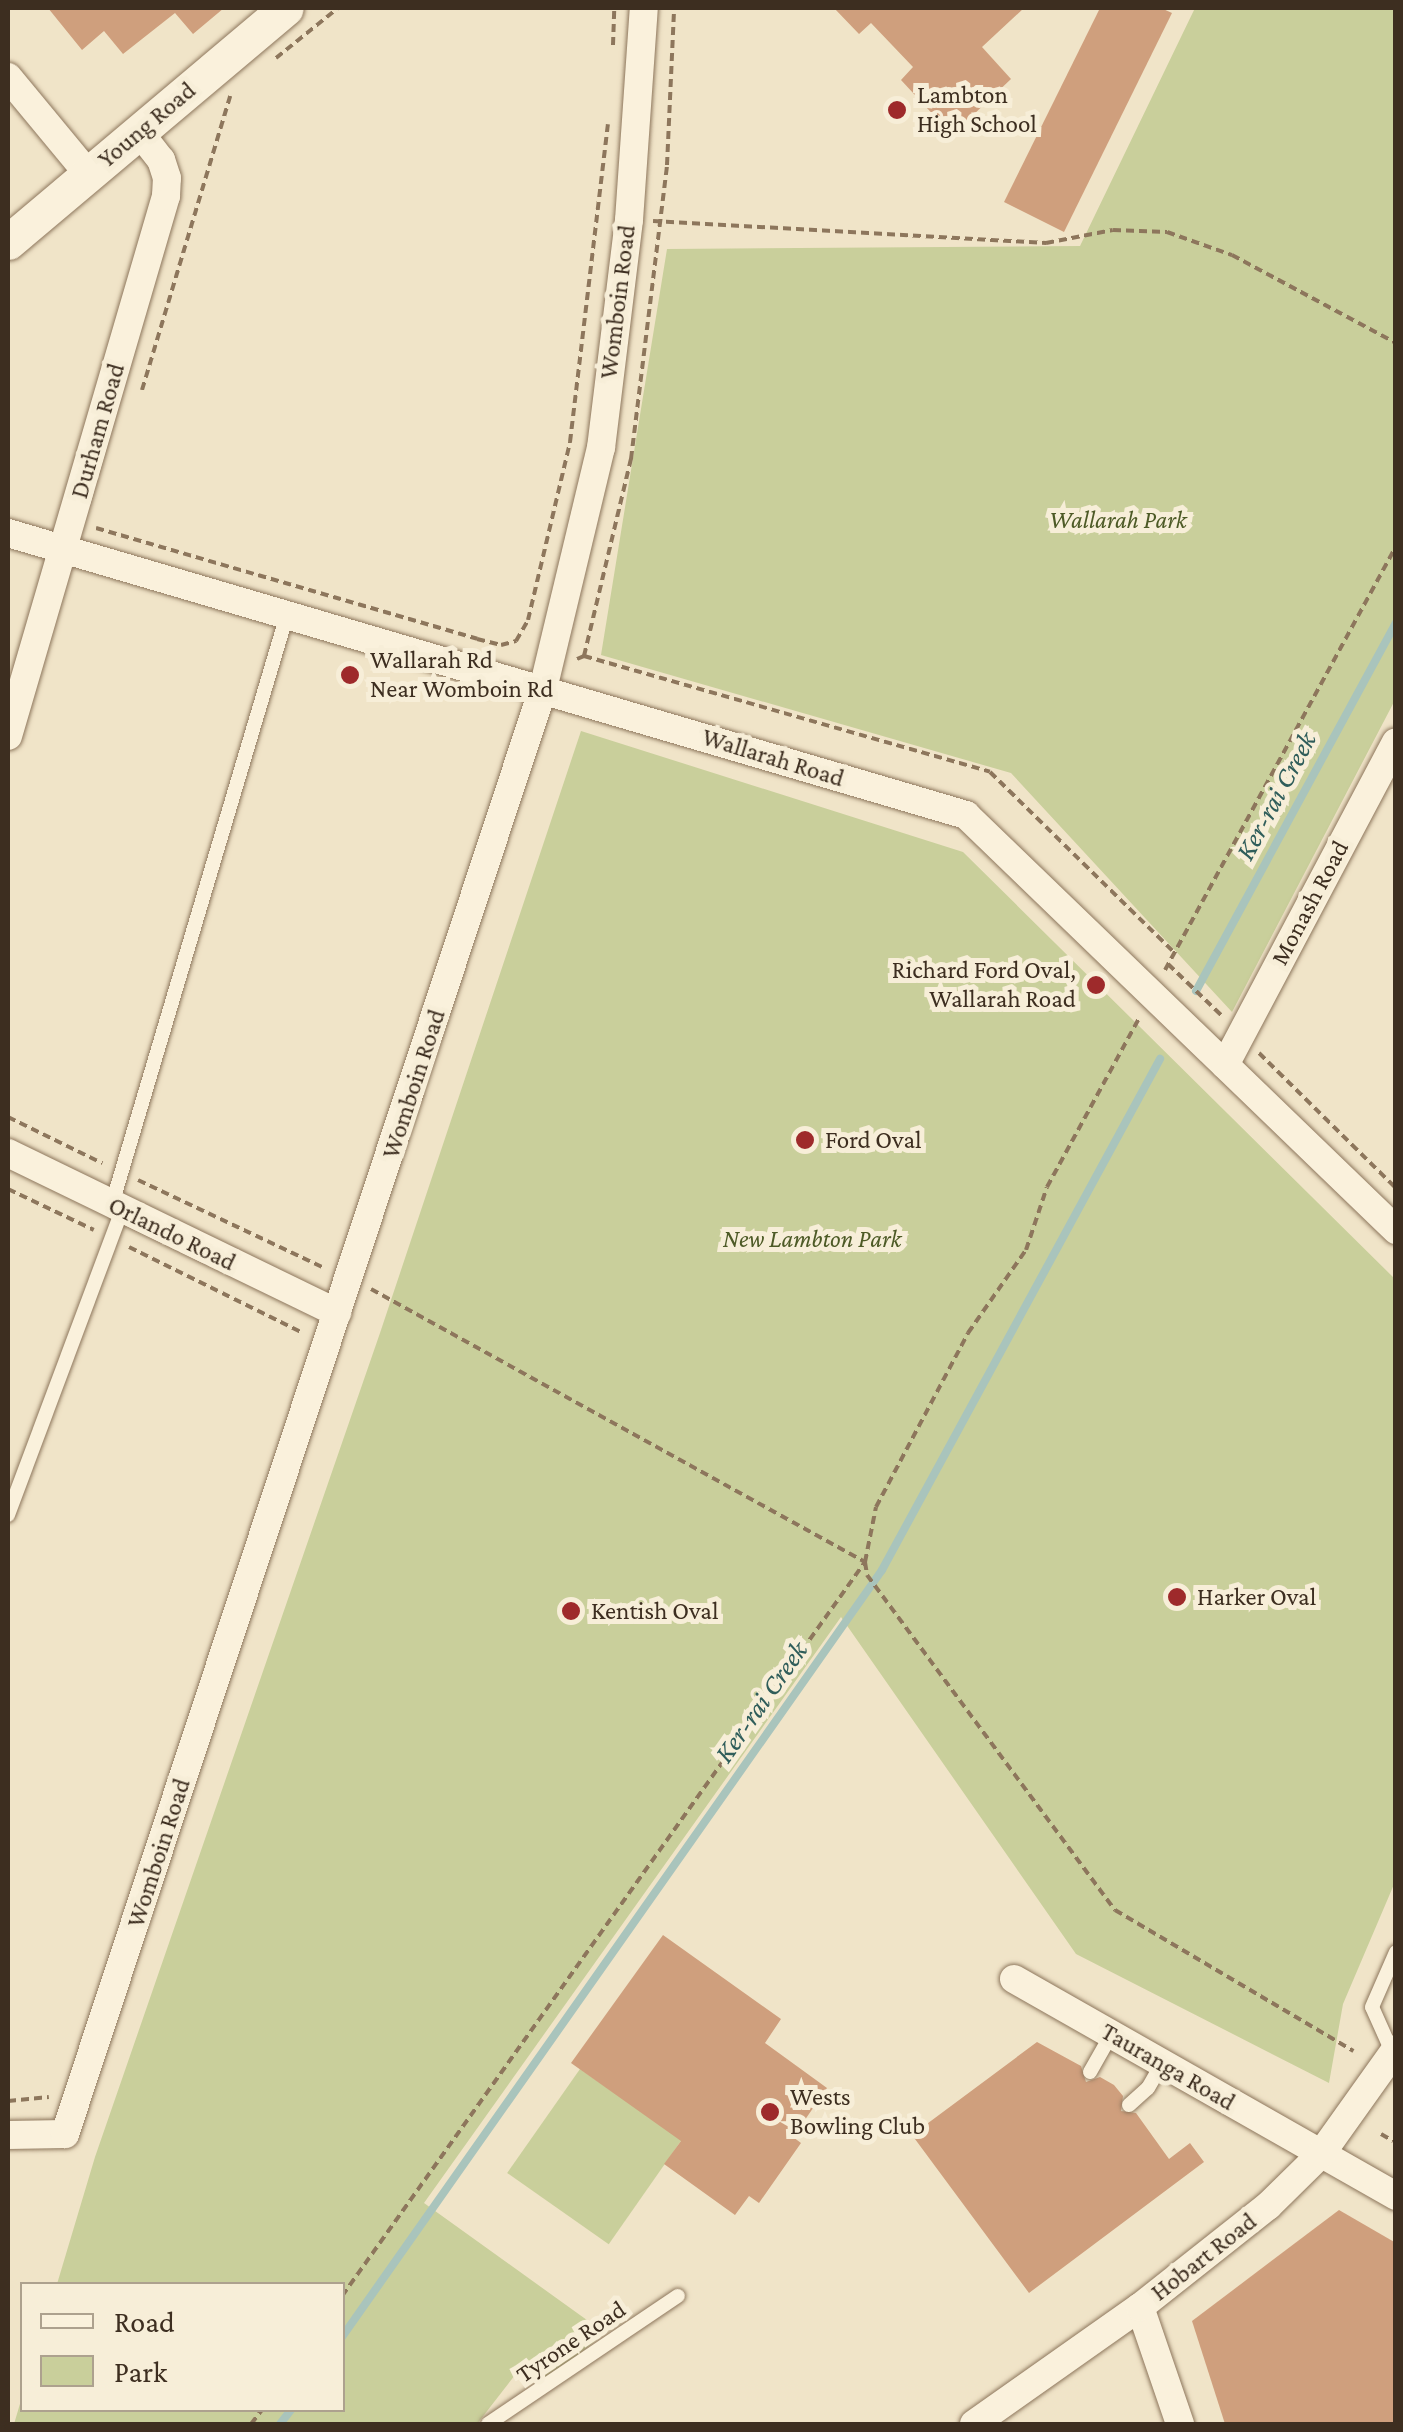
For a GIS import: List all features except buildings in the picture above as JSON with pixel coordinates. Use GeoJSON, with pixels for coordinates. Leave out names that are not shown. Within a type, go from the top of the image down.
{"type":"FeatureCollection","features":[{"type":"Feature","properties":{"kind":"street","name":"Young Road"},"geometry":{"type":"LineString","coordinates":[[8,242],[286,8]]}},
{"type":"Feature","properties":{"kind":"street","name":"Womboin Road"},"geometry":{"type":"LineString","coordinates":[[8,2136],[66,2134],[543,689],[600,448],[628,220],[644,8]]}},
{"type":"Feature","properties":{"kind":"street"},"geometry":{"type":"LineString","coordinates":[[8,77],[89,175]]}},
{"type":"Feature","properties":{"kind":"street","name":"Durham Road"},"geometry":{"type":"LineString","coordinates":[[8,736],[166,196],[168,178],[161,160],[139,132]]}},
{"type":"Feature","properties":{"kind":"street","name":"Wallarah Road"},"geometry":{"type":"LineString","coordinates":[[8,533],[286,618],[543,689],[966,815],[1396,1230]]}},
{"type":"Feature","properties":{"kind":"street","name":"Monash Road"},"geometry":{"type":"LineString","coordinates":[[1225,1065],[1389,771],[1396,742]]}},
{"type":"Feature","properties":{"kind":"street","name":"Orlando Road"},"geometry":{"type":"LineString","coordinates":[[8,1154],[337,1313]]}},
{"type":"Feature","properties":{"kind":"street","name":"Tauranga Road"},"geometry":{"type":"LineString","coordinates":[[1014,1979],[1396,2196]]}},
{"type":"Feature","properties":{"kind":"street","name":"Hobart Road"},"geometry":{"type":"LineString","coordinates":[[974,2424],[1221,2247],[1322,2154],[1394,2052]]}},
{"type":"Feature","properties":{"kind":"street"},"geometry":{"type":"LineString","coordinates":[[1140,2307],[1180,2424]]}},
{"type":"Feature","properties":{"kind":"lane"},"geometry":{"type":"LineString","coordinates":[[8,1515],[112,1238],[122,1172],[286,618]]}},
{"type":"Feature","properties":{"kind":"lane"},"geometry":{"type":"LineString","coordinates":[[1394,2052],[1372,2006],[1396,1952]]}},
{"type":"Feature","properties":{"kind":"lane"},"geometry":{"type":"LineString","coordinates":[[1090,2072],[1111,2035]]}},
{"type":"Feature","properties":{"kind":"lane"},"geometry":{"type":"LineString","coordinates":[[1129,2104],[1148,2088],[1162,2064]]}},
{"type":"Feature","properties":{"kind":"lane","name":"Tyrone Road"},"geometry":{"type":"LineString","coordinates":[[488,2424],[678,2296]]}},
{"type":"Feature","properties":{"kind":"path"},"geometry":{"type":"LineString","coordinates":[[276,58],[338,8]]}},
{"type":"Feature","properties":{"kind":"path"},"geometry":{"type":"LineString","coordinates":[[613,47],[614,8]]}},
{"type":"Feature","properties":{"kind":"path"},"geometry":{"type":"LineString","coordinates":[[142,390],[230,96]]}},
{"type":"Feature","properties":{"kind":"path"},"geometry":{"type":"LineString","coordinates":[[96,528],[477,639],[501,645],[516,641],[528,620],[570,442],[608,120]]}},
{"type":"Feature","properties":{"kind":"path"},"geometry":{"type":"LineString","coordinates":[[628,220],[1046,243],[1114,230],[1166,232],[1232,255],[1396,344]]}},
{"type":"Feature","properties":{"kind":"path"},"geometry":{"type":"LineString","coordinates":[[1353,2051],[1115,1910],[867,1575],[865,1562],[876,1507],[968,1333],[1026,1250],[1053,1176],[1396,547]]}},
{"type":"Feature","properties":{"kind":"path"},"geometry":{"type":"LineString","coordinates":[[577,659],[584,656]]}},
{"type":"Feature","properties":{"kind":"path"},"geometry":{"type":"LineString","coordinates":[[1168,964],[1224,1018]]}},
{"type":"Feature","properties":{"kind":"path"},"geometry":{"type":"LineString","coordinates":[[1258,1053],[1396,1188]]}},
{"type":"Feature","properties":{"kind":"path"},"geometry":{"type":"LineString","coordinates":[[8,1117],[324,1268],[329,1252]]}},
{"type":"Feature","properties":{"kind":"path"},"geometry":{"type":"LineString","coordinates":[[8,1189],[303,1332],[298,1348]]}},
{"type":"Feature","properties":{"kind":"path"},"geometry":{"type":"LineString","coordinates":[[349,1277],[865,1562]]}},
{"type":"Feature","properties":{"kind":"path"},"geometry":{"type":"LineString","coordinates":[[345,2292],[865,1562]]}},
{"type":"Feature","properties":{"kind":"path"},"geometry":{"type":"LineString","coordinates":[[8,2101],[48,2098],[54,2080]]}},
{"type":"Feature","properties":{"kind":"path"},"geometry":{"type":"LineString","coordinates":[[1380,2134],[1392,2141]]}},
{"type":"Feature","properties":{"kind":"green space","name":"Wallarah Park"},"geometry":{"type":"Polygon","coordinates":[[[1195,8],[1396,8],[1395,700],[1232,1012],[1011,773],[601,655],[667,249],[1080,246],[1195,8]]]}},
{"type":"Feature","properties":{"kind":"green space","name":"New Lambton Park"},"geometry":{"type":"Polygon","coordinates":[[[581,731],[963,852],[1395,1279],[1395,1882],[1343,2004],[1329,2083],[1076,1954],[841,1617],[424,2203],[605,2333],[547,2380],[522,2366],[477,2424],[14,2424],[20,2404],[20,2412],[345,2412],[345,2282],[58,2282],[95,2157],[380,1333],[581,731]]]}},
{"type":"Feature","properties":{"kind":"green space"},"geometry":{"type":"Polygon","coordinates":[[[580,2069],[682,2140],[609,2244],[507,2173],[580,2069]]]}},
{"type":"Feature","properties":{"kind":"waterway","name":"Ker-rai Creek"},"geometry":{"type":"LineString","coordinates":[[1196,991],[1396,622]]}},
{"type":"Feature","properties":{"kind":"waterway","name":"Ker-rai Creek"},"geometry":{"type":"LineString","coordinates":[[345,2333],[882,1570],[1160,1059]]}},
{"type":"Feature","properties":{"kind":"waterway","name":"Ker-rai Creek"},"geometry":{"type":"LineString","coordinates":[[280,2424],[289,2412]]}},
{"type":"Feature","properties":{"kind":"place","name":"Lambton High School"},"geometry":{"type":"Point","coordinates":[897,110]}},
{"type":"Feature","properties":{"kind":"place","name":"Wallarah Rd Near Womboin Rd"},"geometry":{"type":"Point","coordinates":[350,675]}},
{"type":"Feature","properties":{"kind":"place","name":"Richard Ford Oval, Wallarah Road"},"geometry":{"type":"Point","coordinates":[1096,985]}},
{"type":"Feature","properties":{"kind":"place","name":"Ford Oval"},"geometry":{"type":"Point","coordinates":[805,1140]}},
{"type":"Feature","properties":{"kind":"place","name":"Harker Oval"},"geometry":{"type":"Point","coordinates":[1177,1597]}},
{"type":"Feature","properties":{"kind":"place","name":"Kentish Oval"},"geometry":{"type":"Point","coordinates":[571,1611]}},
{"type":"Feature","properties":{"kind":"place","name":"Wests Bowling Club"},"geometry":{"type":"Point","coordinates":[770,2112]}}]}
